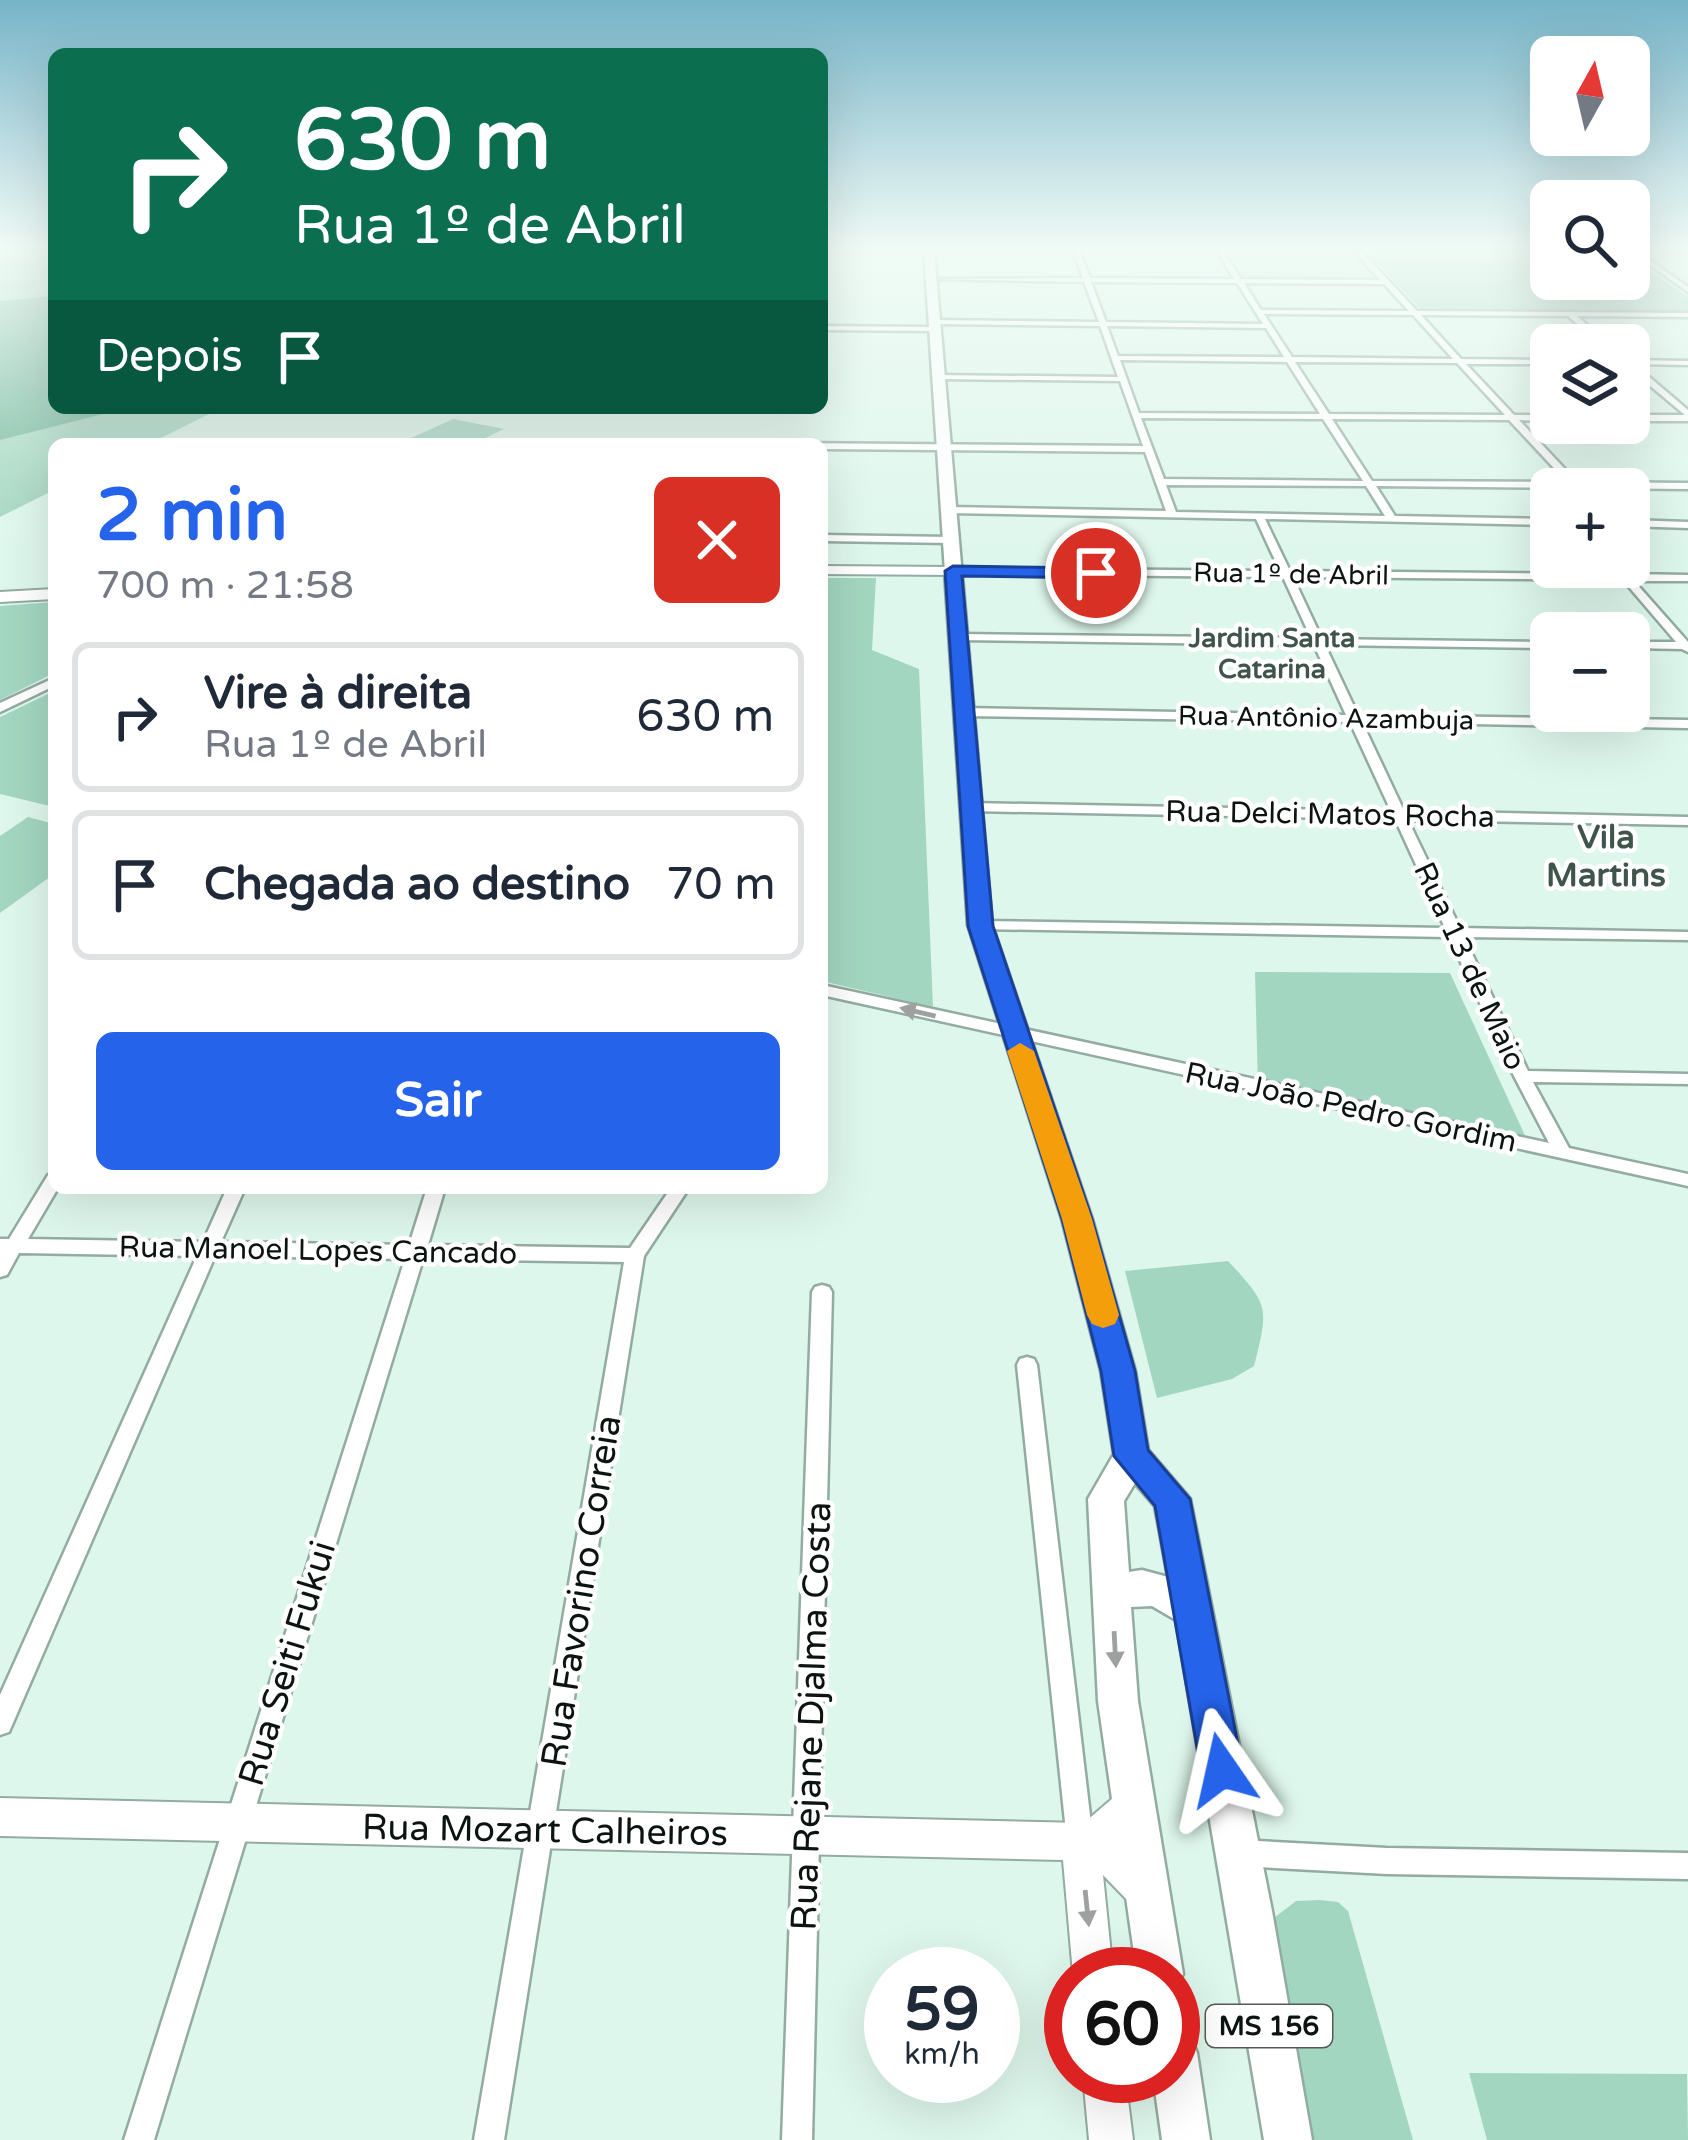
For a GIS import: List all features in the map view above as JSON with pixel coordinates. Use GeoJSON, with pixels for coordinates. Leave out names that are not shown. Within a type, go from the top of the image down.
{"type":"FeatureCollection","features":[{"type":"Feature","properties":{"kind":"main road"},"geometry":{"type":"LineString","coordinates":[[936,350],[980,926],[1077,1219],[1118,1371],[1132,1456],[1106,1499],[1118,1700],[1156,1947]]}},
{"type":"Feature","properties":{"kind":"main road","name":"MS 156"},"geometry":{"type":"LineString","coordinates":[[1132,1456],[1172,1499],[1288,2140]]}},
{"type":"Feature","properties":{"kind":"main road"},"geometry":{"type":"LineString","coordinates":[[1112,1599],[1122,1589],[1145,1587],[1166,1592],[1192,1609]]}},
{"type":"Feature","properties":{"kind":"main road","name":"MS 156"},"geometry":{"type":"LineString","coordinates":[[1180,2103],[1186,2140]]}},
{"type":"Feature","properties":{"kind":"street"},"geometry":{"type":"LineString","coordinates":[[1112,350],[1172,514]]}},
{"type":"Feature","properties":{"kind":"street"},"geometry":{"type":"LineString","coordinates":[[1283,350],[1391,519]]}},
{"type":"Feature","properties":{"kind":"street"},"geometry":{"type":"LineString","coordinates":[[1447,350],[1558,468]]}},
{"type":"Feature","properties":{"kind":"street"},"geometry":{"type":"LineString","coordinates":[[1115,358],[1530,362]]}},
{"type":"Feature","properties":{"kind":"street"},"geometry":{"type":"LineString","coordinates":[[1650,363],[1688,363]]}},
{"type":"Feature","properties":{"kind":"street"},"geometry":{"type":"LineString","coordinates":[[938,377],[1123,379]]}},
{"type":"Feature","properties":{"kind":"street"},"geometry":{"type":"LineString","coordinates":[[1650,382],[1688,416]]}},
{"type":"Feature","properties":{"kind":"street"},"geometry":{"type":"LineString","coordinates":[[1136,415],[1530,417]]}},
{"type":"Feature","properties":{"kind":"street"},"geometry":{"type":"LineString","coordinates":[[1650,417],[1688,416]]}},
{"type":"Feature","properties":{"kind":"street"},"geometry":{"type":"LineString","coordinates":[[828,445],[1148,449]]}},
{"type":"Feature","properties":{"kind":"street"},"geometry":{"type":"LineString","coordinates":[[1160,482],[1530,486]]}},
{"type":"Feature","properties":{"kind":"street"},"geometry":{"type":"LineString","coordinates":[[1650,486],[1688,486]]}},
{"type":"Feature","properties":{"kind":"street"},"geometry":{"type":"LineString","coordinates":[[949,510],[1530,522]]}},
{"type":"Feature","properties":{"kind":"street","name":"Rua 13 de Maio"},"geometry":{"type":"LineString","coordinates":[[1259,516],[1522,1076],[1563,1153]]}},
{"type":"Feature","properties":{"kind":"street"},"geometry":{"type":"LineString","coordinates":[[1650,524],[1688,525]]}},
{"type":"Feature","properties":{"kind":"street"},"geometry":{"type":"LineString","coordinates":[[828,538],[951,540]]}},
{"type":"Feature","properties":{"kind":"street","name":"Rua 1º de Abril"},"geometry":{"type":"LineString","coordinates":[[828,570],[1530,573]]}},
{"type":"Feature","properties":{"kind":"street","name":"Rua 1º de Abril"},"geometry":{"type":"LineString","coordinates":[[1650,575],[1688,578]]}},
{"type":"Feature","properties":{"kind":"street"},"geometry":{"type":"LineString","coordinates":[[1635,588],[1687,647]]}},
{"type":"Feature","properties":{"kind":"street"},"geometry":{"type":"LineString","coordinates":[[0,597],[48,594]]}},
{"type":"Feature","properties":{"kind":"street"},"geometry":{"type":"LineString","coordinates":[[958,637],[1530,644]]}},
{"type":"Feature","properties":{"kind":"street"},"geometry":{"type":"LineString","coordinates":[[1650,646],[1687,647]]}},
{"type":"Feature","properties":{"kind":"street"},"geometry":{"type":"LineString","coordinates":[[0,708],[48,685]]}},
{"type":"Feature","properties":{"kind":"street","name":"Rua Antônio Azambuja"},"geometry":{"type":"LineString","coordinates":[[964,712],[1688,724]]}},
{"type":"Feature","properties":{"kind":"street","name":"Rua Delci Matos Rocha"},"geometry":{"type":"LineString","coordinates":[[971,807],[1688,821]]}},
{"type":"Feature","properties":{"kind":"street"},"geometry":{"type":"LineString","coordinates":[[980,926],[1688,936]]}},
{"type":"Feature","properties":{"kind":"street","name":"Rua João Pedro Gordim"},"geometry":{"type":"LineString","coordinates":[[828,991],[1688,1180]]}},
{"type":"Feature","properties":{"kind":"street"},"geometry":{"type":"LineString","coordinates":[[1522,1076],[1688,1079]]}},
{"type":"Feature","properties":{"kind":"street"},"geometry":{"type":"LineString","coordinates":[[0,1270],[7,1246],[48,1188]]}},
{"type":"Feature","properties":{"kind":"street"},"geometry":{"type":"LineString","coordinates":[[0,1723],[233,1194]]}},
{"type":"Feature","properties":{"kind":"street","name":"Rua Seiti Fukui"},"geometry":{"type":"LineString","coordinates":[[139,2140],[434,1194]]}},
{"type":"Feature","properties":{"kind":"street","name":"Rua Favorino Correia"},"geometry":{"type":"LineString","coordinates":[[489,2140],[641,1245],[676,1194]]}},
{"type":"Feature","properties":{"kind":"street","name":"Rua Manoel Lopes Cancado"},"geometry":{"type":"LineString","coordinates":[[7,1246],[416,1252],[641,1245]]}},
{"type":"Feature","properties":{"kind":"street","name":"Rua Rejane Djalma Costa"},"geometry":{"type":"LineString","coordinates":[[797,2140],[822,1292]]}},
{"type":"Feature","properties":{"kind":"street"},"geometry":{"type":"LineString","coordinates":[[1027,1365],[1085,1842],[1092,1947]]}},
{"type":"Feature","properties":{"kind":"street"},"geometry":{"type":"LineString","coordinates":[[1085,1842],[1134,1804]]}},
{"type":"Feature","properties":{"kind":"street","name":"Rua Mozart Calheiros"},"geometry":{"type":"LineString","coordinates":[[0,1817],[1085,1842]]}},
{"type":"Feature","properties":{"kind":"street"},"geometry":{"type":"LineString","coordinates":[[1085,1842],[1148,1893]]}},
{"type":"Feature","properties":{"kind":"street"},"geometry":{"type":"LineString","coordinates":[[1238,1853],[1688,1866]]}},
{"type":"Feature","properties":{"kind":"street"},"geometry":{"type":"LineString","coordinates":[[1107,2103],[1111,2140]]}},
{"type":"Feature","properties":{"kind":"shaded area"},"geometry":{"type":"Polygon","coordinates":[[[0,350],[48,350],[48,414],[209,414],[161,438],[48,438],[48,493],[0,517],[0,350]]]}},
{"type":"Feature","properties":{"kind":"shaded area"},"geometry":{"type":"Polygon","coordinates":[[[0,350],[48,350],[48,414],[103,414],[0,440],[0,350]]]}},
{"type":"Feature","properties":{"kind":"shaded area"},"geometry":{"type":"Polygon","coordinates":[[[453,419],[504,429],[485,438],[411,438],[453,419]]]}},
{"type":"Feature","properties":{"kind":"shaded area"},"geometry":{"type":"Polygon","coordinates":[[[828,578],[876,578],[872,650],[919,669],[933,1007],[828,982],[828,578]]]}},
{"type":"Feature","properties":{"kind":"shaded area"},"geometry":{"type":"Polygon","coordinates":[[[48,602],[48,676],[0,700],[0,606],[48,602]]]}},
{"type":"Feature","properties":{"kind":"shaded area"},"geometry":{"type":"Polygon","coordinates":[[[48,694],[48,806],[0,794],[0,717],[48,694]]]}},
{"type":"Feature","properties":{"kind":"shaded area"},"geometry":{"type":"Polygon","coordinates":[[[28,817],[48,822],[48,878],[0,913],[0,836],[28,817]]]}},
{"type":"Feature","properties":{"kind":"shaded area"},"geometry":{"type":"Polygon","coordinates":[[[1255,972],[1450,973],[1527,1140],[1258,1087],[1255,972]]]}},
{"type":"Feature","properties":{"kind":"shaded area"},"geometry":{"type":"Polygon","coordinates":[[[1228,1261],[1262,1308],[1254,1366],[1232,1379],[1157,1398],[1125,1271],[1228,1261]]]}},
{"type":"Feature","properties":{"kind":"shaded area"},"geometry":{"type":"Polygon","coordinates":[[[1296,1901],[1338,1902],[1348,1911],[1413,2140],[1304,2140],[1266,1924],[1296,1901]]]}},
{"type":"Feature","properties":{"kind":"shaded area"},"geometry":{"type":"Polygon","coordinates":[[[1469,2073],[1687,2074],[1688,2140],[1487,2140],[1469,2073]]]}},
{"type":"Feature","properties":{"kind":"slow traffic"},"geometry":{"type":"LineString","coordinates":[[1020,1051],[1077,1219],[1103,1315]]}},
{"type":"Feature","properties":{"kind":"district","name":"Jardim Santa Catarina"},"geometry":{"type":"Point","coordinates":[1272,654]}},
{"type":"Feature","properties":{"kind":"district","name":"Vila Martins"},"geometry":{"type":"Point","coordinates":[1606,855]}},
{"type":"Feature","properties":{"kind":"route"},"geometry":{"type":"LineString","coordinates":[[1096,573],[953,571],[980,926],[1077,1219],[1118,1371],[1132,1456],[1172,1499],[1222,1770]]}}]}
